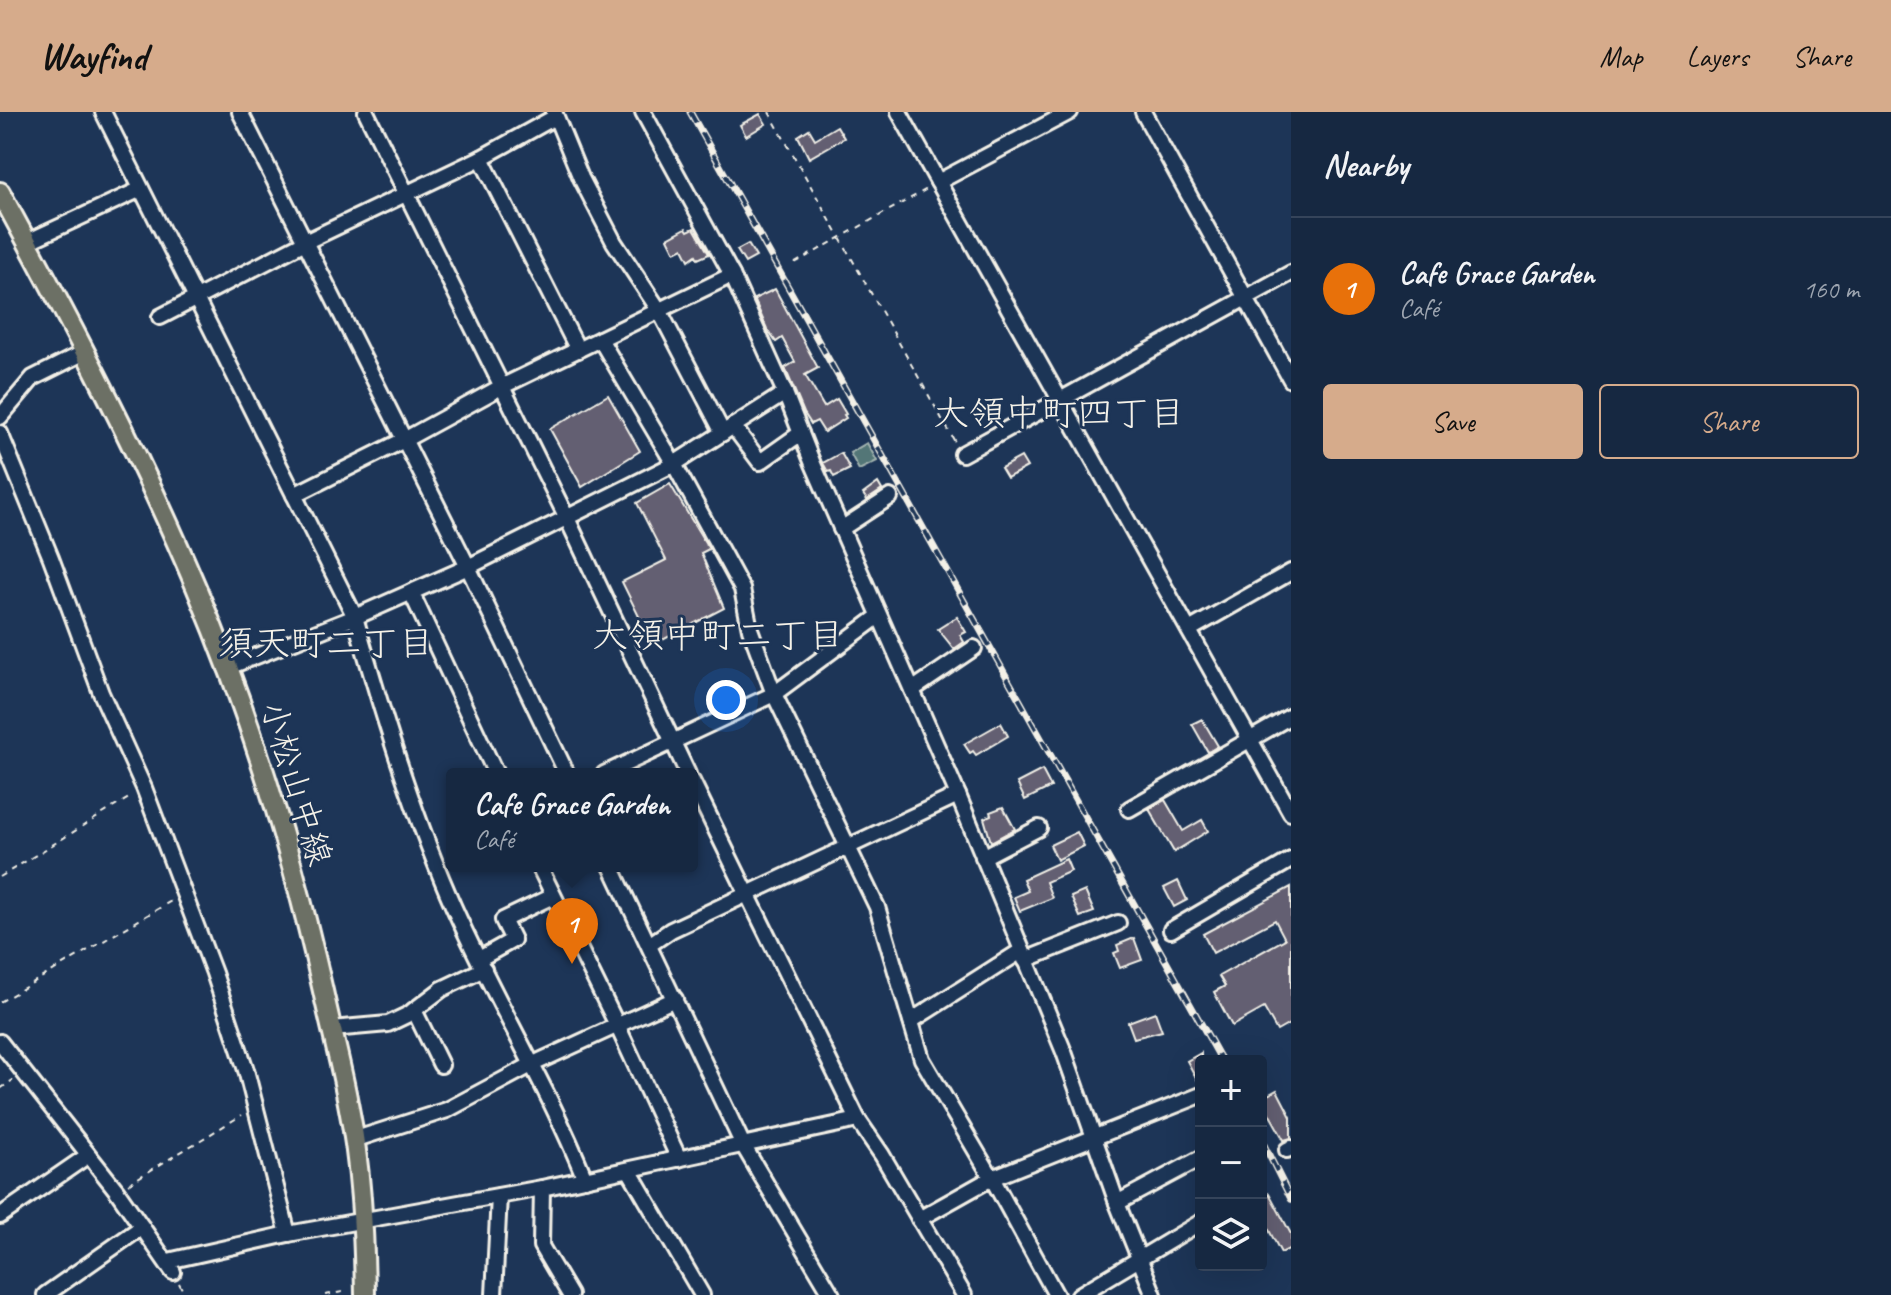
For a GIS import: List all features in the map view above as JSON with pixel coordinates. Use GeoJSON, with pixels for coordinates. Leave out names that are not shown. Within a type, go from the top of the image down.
{"type":"FeatureCollection","features":[{"type":"Feature","properties":{"kind":"main road","name":"小松山中線"},"geometry":{"type":"LineString","coordinates":[[0,192],[85,352],[196,588],[262,765],[310,932],[349,1104],[364,1221],[365,1291]]}},
{"type":"Feature","properties":{"kind":"street"},"geometry":{"type":"LineString","coordinates":[[103,112],[355,617],[379,700],[438,867],[481,964],[533,1064],[585,1179]]}},
{"type":"Feature","properties":{"kind":"street"},"geometry":{"type":"LineString","coordinates":[[240,112],[468,567],[564,768]]}},
{"type":"Feature","properties":{"kind":"street"},"geometry":{"type":"LineString","coordinates":[[899,112],[1291,813]]}},
{"type":"Feature","properties":{"kind":"street"},"geometry":{"type":"LineString","coordinates":[[938,182],[1070,112]]}},
{"type":"Feature","properties":{"kind":"street"},"geometry":{"type":"LineString","coordinates":[[1143,112],[1291,380]]}},
{"type":"Feature","properties":{"kind":"street"},"geometry":{"type":"LineString","coordinates":[[646,113],[732,275],[958,795],[1064,1052],[1117,1203],[1154,1295]]}},
{"type":"Feature","properties":{"kind":"street"},"geometry":{"type":"LineString","coordinates":[[372,114],[406,194],[566,516],[685,768]]}},
{"type":"Feature","properties":{"kind":"street"},"geometry":{"type":"LineString","coordinates":[[160,317],[305,242],[481,158],[554,114],[581,178],[614,242],[659,310],[728,430],[760,462],[801,433]]}},
{"type":"Feature","properties":{"kind":"street"},"geometry":{"type":"LineString","coordinates":[[481,158],[578,350]]}},
{"type":"Feature","properties":{"kind":"street"},"geometry":{"type":"LineString","coordinates":[[27,242],[141,189]]}},
{"type":"Feature","properties":{"kind":"street"},"geometry":{"type":"LineString","coordinates":[[962,454],[1291,273]]}},
{"type":"Feature","properties":{"kind":"street"},"geometry":{"type":"LineString","coordinates":[[294,495],[501,387],[732,275]]}},
{"type":"Feature","properties":{"kind":"street"},"geometry":{"type":"LineString","coordinates":[[600,339],[674,464],[742,589],[750,629],[774,694],[877,907],[922,1059],[1056,1295]]}},
{"type":"Feature","properties":{"kind":"street"},"geometry":{"type":"LineString","coordinates":[[0,417],[33,378],[85,352]]}},
{"type":"Feature","properties":{"kind":"street"},"geometry":{"type":"LineString","coordinates":[[226,668],[355,617],[468,567],[674,464],[785,393]]}},
{"type":"Feature","properties":{"kind":"street"},"geometry":{"type":"LineString","coordinates":[[0,433],[101,693],[144,788],[214,973],[256,1107],[288,1234]]}},
{"type":"Feature","properties":{"kind":"street"},"geometry":{"type":"LineString","coordinates":[[841,529],[890,497]]}},
{"type":"Feature","properties":{"kind":"street"},"geometry":{"type":"LineString","coordinates":[[1189,630],[1291,572]]}},
{"type":"Feature","properties":{"kind":"street"},"geometry":{"type":"LineString","coordinates":[[411,592],[493,768]]}},
{"type":"Feature","properties":{"kind":"street"},"geometry":{"type":"LineString","coordinates":[[617,768],[774,694],[879,616]]}},
{"type":"Feature","properties":{"kind":"street"},"geometry":{"type":"LineString","coordinates":[[912,690],[974,648]]}},
{"type":"Feature","properties":{"kind":"street"},"geometry":{"type":"LineString","coordinates":[[1129,809],[1291,716]]}},
{"type":"Feature","properties":{"kind":"street"},"geometry":{"type":"LineString","coordinates":[[698,793],[858,1120],[964,1295]]}},
{"type":"Feature","properties":{"kind":"street"},"geometry":{"type":"LineString","coordinates":[[649,945],[671,930],[958,795]]}},
{"type":"Feature","properties":{"kind":"street"},"geometry":{"type":"LineString","coordinates":[[983,857],[1039,828]]}},
{"type":"Feature","properties":{"kind":"street"},"geometry":{"type":"LineString","coordinates":[[1171,930],[1291,860]]}},
{"type":"Feature","properties":{"kind":"street"},"geometry":{"type":"LineString","coordinates":[[542,872],[679,1159]]}},
{"type":"Feature","properties":{"kind":"street"},"geometry":{"type":"LineString","coordinates":[[614,872],[743,1145],[832,1295]]}},
{"type":"Feature","properties":{"kind":"street"},"geometry":{"type":"LineString","coordinates":[[332,1029],[388,1024],[414,1010],[513,940],[503,920],[553,896]]}},
{"type":"Feature","properties":{"kind":"street"},"geometry":{"type":"LineString","coordinates":[[911,1021],[1023,955],[1118,923]]}},
{"type":"Feature","properties":{"kind":"street"},"geometry":{"type":"LineString","coordinates":[[353,1140],[447,1110],[533,1064],[675,999]]}},
{"type":"Feature","properties":{"kind":"street"},"geometry":{"type":"LineString","coordinates":[[414,1010],[441,1065]]}},
{"type":"Feature","properties":{"kind":"street"},"geometry":{"type":"LineString","coordinates":[[0,1042],[117,1191],[171,1266],[288,1234],[542,1188],[858,1120]]}},
{"type":"Feature","properties":{"kind":"street"},"geometry":{"type":"LineString","coordinates":[[919,1219],[992,1178],[1195,1097]]}},
{"type":"Feature","properties":{"kind":"street"},"geometry":{"type":"LineString","coordinates":[[0,1216],[87,1156]]}},
{"type":"Feature","properties":{"kind":"street"},"geometry":{"type":"LineString","coordinates":[[1117,1203],[1195,1161]]}},
{"type":"Feature","properties":{"kind":"street"},"geometry":{"type":"LineString","coordinates":[[629,1170],[702,1295]]}},
{"type":"Feature","properties":{"kind":"street"},"geometry":{"type":"LineString","coordinates":[[542,1188],[541,1246],[570,1295]]}},
{"type":"Feature","properties":{"kind":"street"},"geometry":{"type":"LineString","coordinates":[[494,1295],[499,1196]]}},
{"type":"Feature","properties":{"kind":"street"},"geometry":{"type":"LineString","coordinates":[[1079,1295],[1195,1226]]}},
{"type":"Feature","properties":{"kind":"street"},"geometry":{"type":"LineString","coordinates":[[45,1295],[142,1227]]}},
{"type":"Feature","properties":{"kind":"path"},"geometry":{"type":"LineString","coordinates":[[769,112],[962,454]]}},
{"type":"Feature","properties":{"kind":"path"},"geometry":{"type":"LineString","coordinates":[[795,263],[938,182]]}},
{"type":"Feature","properties":{"kind":"path"},"geometry":{"type":"LineString","coordinates":[[0,877],[144,788]]}},
{"type":"Feature","properties":{"kind":"path"},"geometry":{"type":"LineString","coordinates":[[0,1002],[184,893]]}},
{"type":"Feature","properties":{"kind":"path"},"geometry":{"type":"LineString","coordinates":[[0,1089],[23,1073]]}},
{"type":"Feature","properties":{"kind":"path"},"geometry":{"type":"LineString","coordinates":[[117,1191],[256,1107]]}},
{"type":"Feature","properties":{"kind":"path"},"geometry":{"type":"LineString","coordinates":[[325,1295],[365,1291]]}},
{"type":"Feature","properties":{"kind":"green space"},"geometry":{"type":"Polygon","coordinates":[[[867,443],[877,461],[859,470],[850,453],[867,443]]]}},
{"type":"Feature","properties":{"kind":"building"},"geometry":{"type":"Polygon","coordinates":[[[760,114],[766,124],[746,136],[740,125],[760,114]]]}},
{"type":"Feature","properties":{"kind":"building"},"geometry":{"type":"Polygon","coordinates":[[[837,126],[844,138],[809,158],[798,136],[809,129],[815,139],[837,126]]]}},
{"type":"Feature","properties":{"kind":"building"},"geometry":{"type":"Polygon","coordinates":[[[686,228],[688,231],[694,228],[709,254],[698,259],[696,255],[689,260],[683,248],[675,252],[668,238],[686,228]]]}},
{"type":"Feature","properties":{"kind":"building"},"geometry":{"type":"Polygon","coordinates":[[[748,244],[756,257],[745,263],[737,250],[748,244]]]}},
{"type":"Feature","properties":{"kind":"building"},"geometry":{"type":"Polygon","coordinates":[[[775,289],[818,368],[805,375],[824,407],[837,399],[846,414],[846,418],[824,432],[817,421],[811,424],[804,413],[785,368],[795,362],[782,338],[776,342],[767,329],[754,299],[775,289]]]}},
{"type":"Feature","properties":{"kind":"building"},"geometry":{"type":"Polygon","coordinates":[[[608,395],[640,451],[582,487],[550,429],[608,395]]]}},
{"type":"Feature","properties":{"kind":"building"},"geometry":{"type":"Polygon","coordinates":[[[841,453],[850,469],[834,477],[823,463],[841,453]]]}},
{"type":"Feature","properties":{"kind":"building"},"geometry":{"type":"Polygon","coordinates":[[[1021,457],[1027,467],[1007,478],[1001,468],[1021,457]]]}},
{"type":"Feature","properties":{"kind":"building"},"geometry":{"type":"Polygon","coordinates":[[[878,483],[882,490],[867,500],[863,494],[878,483]]]}},
{"type":"Feature","properties":{"kind":"building"},"geometry":{"type":"Polygon","coordinates":[[[670,484],[709,549],[701,553],[724,608],[653,645],[622,582],[666,560],[637,503],[670,484]]]}},
{"type":"Feature","properties":{"kind":"building"},"geometry":{"type":"Polygon","coordinates":[[[957,617],[966,632],[960,635],[964,642],[954,649],[938,629],[957,617]]]}},
{"type":"Feature","properties":{"kind":"building"},"geometry":{"type":"Polygon","coordinates":[[[1202,719],[1218,746],[1208,752],[1192,724],[1202,719]]]}},
{"type":"Feature","properties":{"kind":"building"},"geometry":{"type":"Polygon","coordinates":[[[1001,723],[1008,736],[976,755],[973,751],[970,753],[964,744],[1001,723]]]}},
{"type":"Feature","properties":{"kind":"building"},"geometry":{"type":"Polygon","coordinates":[[[1042,770],[1051,787],[1025,800],[1017,783],[1042,770]]]}},
{"type":"Feature","properties":{"kind":"building"},"geometry":{"type":"Polygon","coordinates":[[[1165,800],[1183,831],[1202,820],[1208,831],[1174,852],[1149,809],[1165,800]]]}},
{"type":"Feature","properties":{"kind":"building"},"geometry":{"type":"Polygon","coordinates":[[[1003,807],[1015,829],[991,842],[984,818],[1003,807]]]}},
{"type":"Feature","properties":{"kind":"building"},"geometry":{"type":"Polygon","coordinates":[[[1077,832],[1084,846],[1057,860],[1050,845],[1077,832]]]}},
{"type":"Feature","properties":{"kind":"building"},"geometry":{"type":"Polygon","coordinates":[[[1066,859],[1071,871],[1046,882],[1052,898],[1020,911],[1014,897],[1028,891],[1023,879],[1066,859]]]}},
{"type":"Feature","properties":{"kind":"building"},"geometry":{"type":"Polygon","coordinates":[[[1178,881],[1187,900],[1174,907],[1164,888],[1178,881]]]}},
{"type":"Feature","properties":{"kind":"building"},"geometry":{"type":"Polygon","coordinates":[[[1291,887],[1291,1023],[1277,1031],[1264,1008],[1232,1026],[1214,992],[1225,986],[1219,976],[1285,939],[1275,920],[1213,953],[1203,934],[1291,887]]]}},
{"type":"Feature","properties":{"kind":"building"},"geometry":{"type":"Polygon","coordinates":[[[1085,891],[1094,912],[1080,917],[1071,897],[1085,891]]]}},
{"type":"Feature","properties":{"kind":"building"},"geometry":{"type":"Polygon","coordinates":[[[1134,938],[1142,960],[1120,968],[1114,953],[1119,951],[1117,945],[1134,938]]]}},
{"type":"Feature","properties":{"kind":"building"},"geometry":{"type":"Polygon","coordinates":[[[1155,1012],[1162,1031],[1134,1038],[1128,1022],[1155,1012]]]}},
{"type":"Feature","properties":{"kind":"building"},"geometry":{"type":"Polygon","coordinates":[[[1195,1056],[1195,1076],[1187,1061],[1195,1056]]]}},
{"type":"Feature","properties":{"kind":"building"},"geometry":{"type":"Polygon","coordinates":[[[1277,1090],[1291,1117],[1291,1138],[1284,1140],[1267,1110],[1267,1096],[1277,1090]]]}},
{"type":"Feature","properties":{"kind":"building"},"geometry":{"type":"Polygon","coordinates":[[[1267,1194],[1291,1234],[1291,1248],[1281,1253],[1267,1226],[1267,1194]]]}},
{"type":"Feature","properties":{"kind":"railway"},"geometry":{"type":"LineString","coordinates":[[690,112],[1219,1055]]}},
{"type":"Feature","properties":{"kind":"railway"},"geometry":{"type":"LineString","coordinates":[[1267,1151],[1291,1199]]}},
{"type":"Feature","properties":{"kind":"place","name":"Cafe Grace Garden"},"geometry":{"type":"Point","coordinates":[572,964]}},
{"type":"Feature","properties":{"kind":"district","name":"大領中町四丁目"},"geometry":{"type":"Point","coordinates":[1059,412]}},
{"type":"Feature","properties":{"kind":"district","name":"大領中町二丁目"},"geometry":{"type":"Point","coordinates":[718,634]}},
{"type":"Feature","properties":{"kind":"district","name":"須天町二丁目"},"geometry":{"type":"Point","coordinates":[326,642]}}]}
